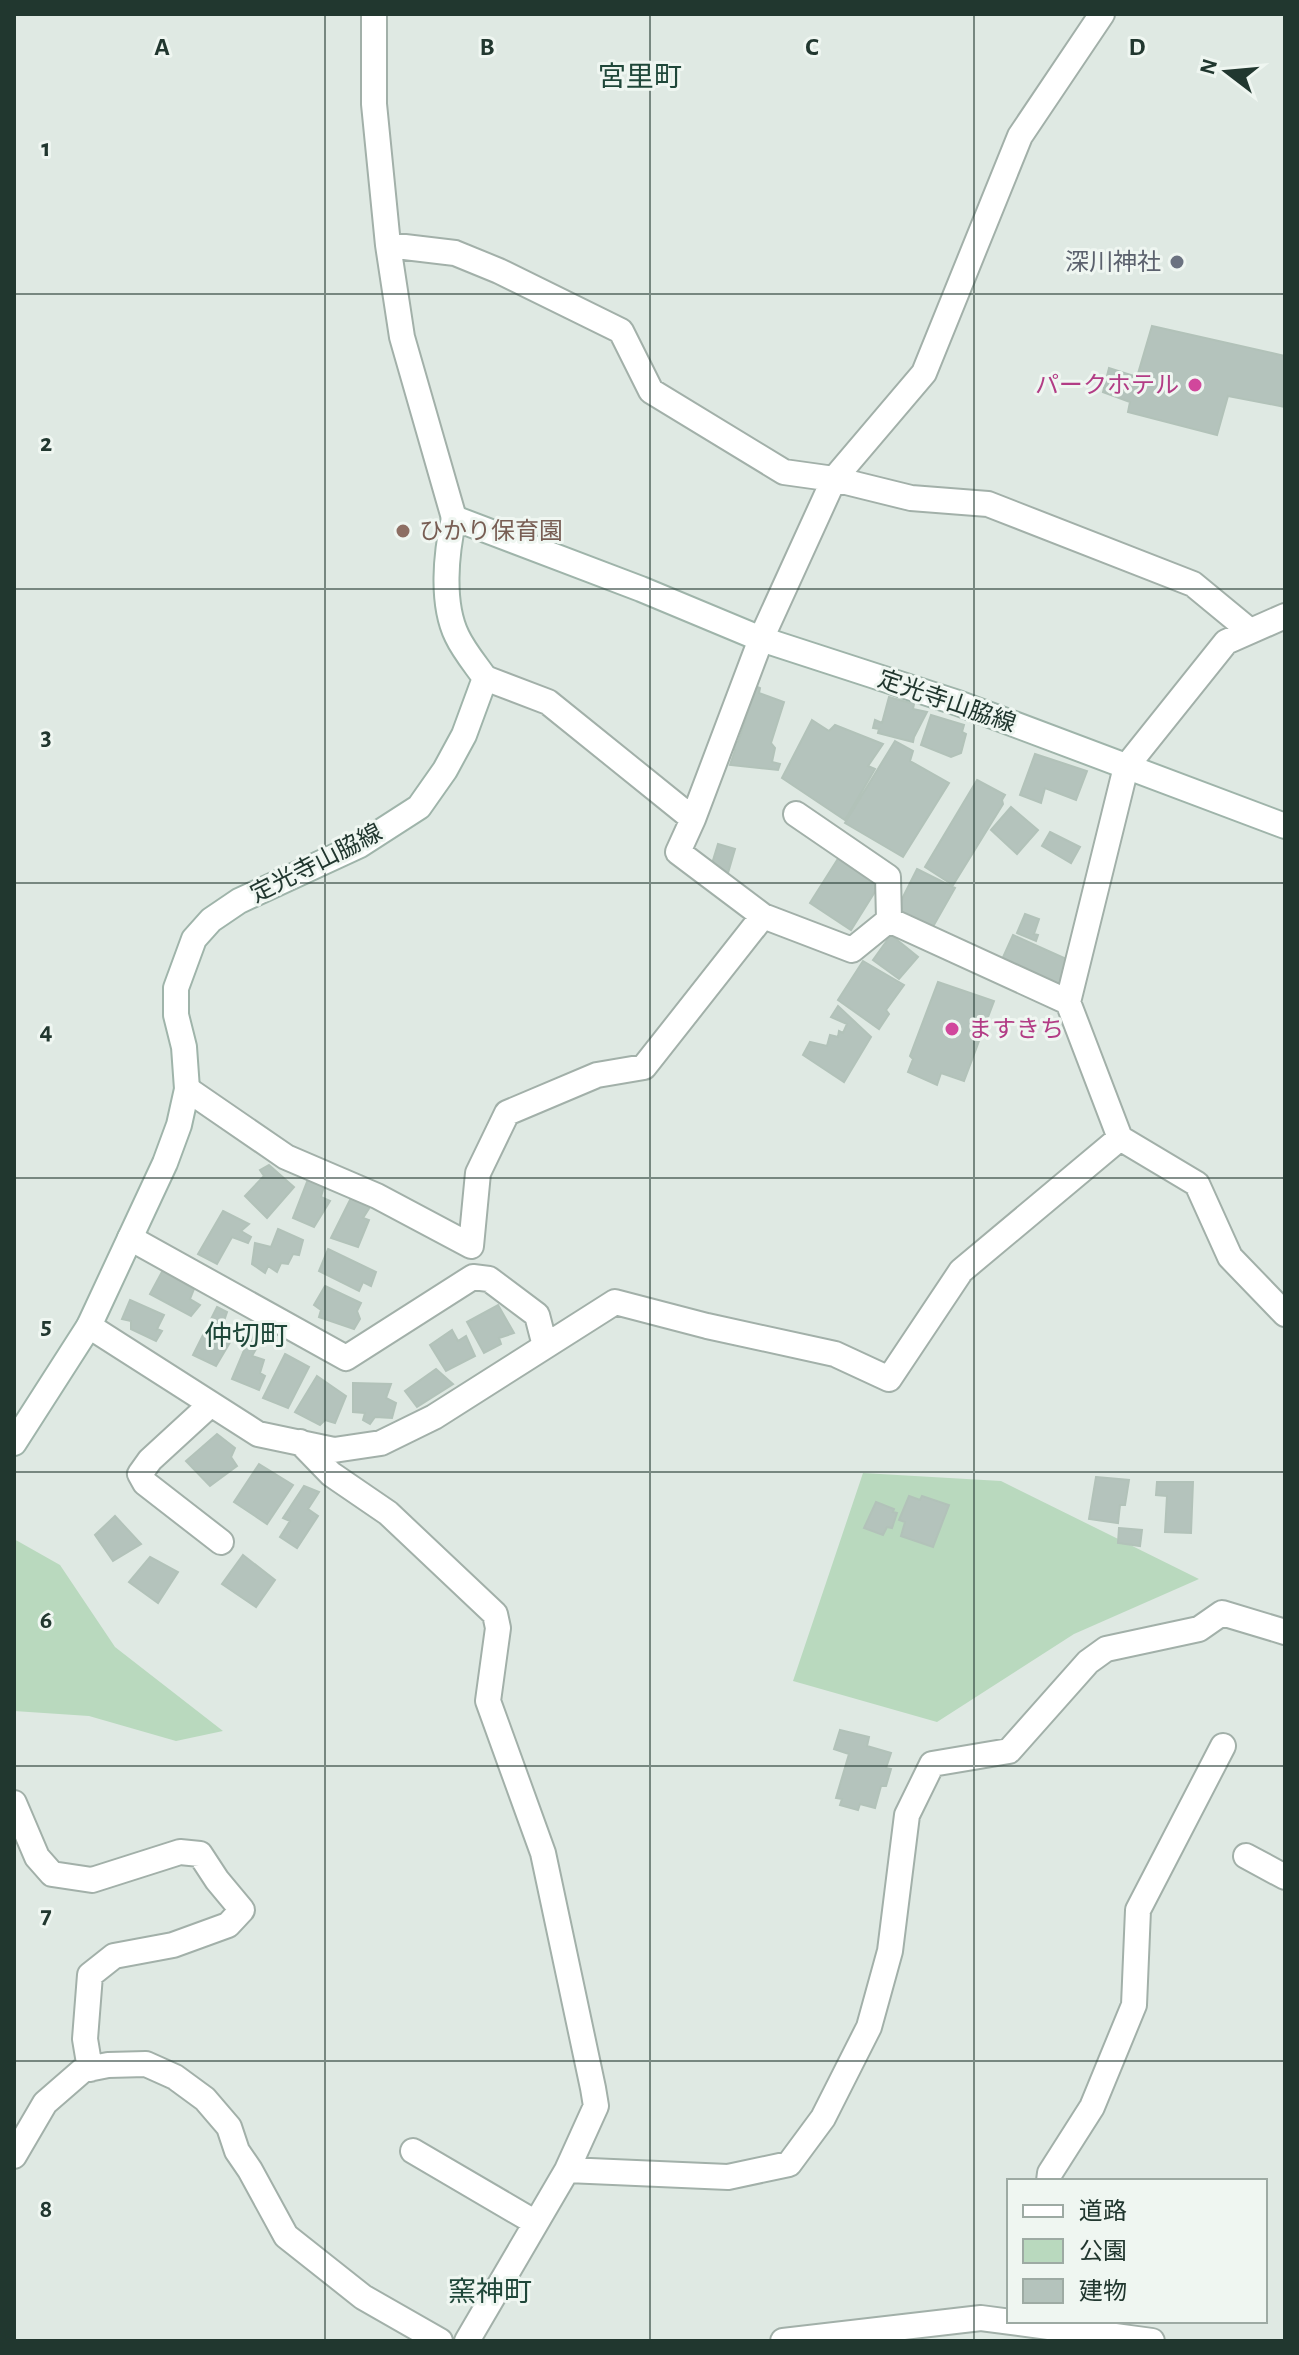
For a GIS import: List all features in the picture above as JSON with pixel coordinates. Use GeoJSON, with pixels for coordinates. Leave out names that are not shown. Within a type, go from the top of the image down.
{"type":"FeatureCollection","features":[{"type":"Feature","properties":{"kind":"street"},"geometry":{"type":"LineString","coordinates":[[374,14],[374,104],[388,245],[402,337],[454,518],[446,553],[447,597],[456,635],[485,678],[548,702],[693,819]]}},
{"type":"Feature","properties":{"kind":"street"},"geometry":{"type":"LineString","coordinates":[[889,920],[852,950],[763,916],[678,852],[761,639],[834,479],[924,373],[1020,136],[1102,14]]}},
{"type":"Feature","properties":{"kind":"street"},"geometry":{"type":"LineString","coordinates":[[388,245],[455,253],[499,271],[621,331],[651,391],[784,472],[834,479],[911,498],[988,504],[1193,584],[1250,631]]}},
{"type":"Feature","properties":{"kind":"street","name":"定光寺山脇線"},"geometry":{"type":"LineString","coordinates":[[454,518],[641,589],[761,639],[958,703],[1285,826]]}},
{"type":"Feature","properties":{"kind":"street"},"geometry":{"type":"LineString","coordinates":[[1285,616],[1226,642],[1126,767],[1068,1002],[1120,1138],[1197,1184],[1230,1257],[1285,1314]]}},
{"type":"Feature","properties":{"kind":"street","name":"定光寺山脇線"},"geometry":{"type":"LineString","coordinates":[[14,1443],[89,1326],[165,1163],[179,1125],[187,1089],[184,1047],[176,1015],[176,988],[194,939],[211,920],[239,901],[360,845],[419,807],[445,770],[464,735],[485,678]]}},
{"type":"Feature","properties":{"kind":"street"},"geometry":{"type":"LineString","coordinates":[[796,814],[888,877],[889,920]]}},
{"type":"Feature","properties":{"kind":"street"},"geometry":{"type":"LineString","coordinates":[[187,1089],[286,1157],[377,1196],[471,1246],[478,1173],[507,1113],[597,1075],[644,1067],[763,916]]}},
{"type":"Feature","properties":{"kind":"street"},"geometry":{"type":"LineString","coordinates":[[889,920],[1068,1002]]}},
{"type":"Feature","properties":{"kind":"street"},"geometry":{"type":"LineString","coordinates":[[89,1326],[258,1434],[334,1450],[381,1443],[434,1417],[615,1302],[835,1354],[889,1379],[961,1271],[1120,1138]]}},
{"type":"Feature","properties":{"kind":"street"},"geometry":{"type":"LineString","coordinates":[[130,1238],[346,1358],[473,1277],[489,1279],[537,1315],[545,1346]]}},
{"type":"Feature","properties":{"kind":"street"},"geometry":{"type":"LineString","coordinates":[[211,1404],[150,1460],[140,1474],[145,1483],[221,1542]]}},
{"type":"Feature","properties":{"kind":"street"},"geometry":{"type":"LineString","coordinates":[[300,1442],[331,1474],[388,1513],[495,1614],[498,1628],[488,1701],[543,1853],[596,2106],[567,2170],[467,2341]]}},
{"type":"Feature","properties":{"kind":"street"},"geometry":{"type":"LineString","coordinates":[[567,2170],[728,2177],[789,2164],[823,2118],[869,2027],[890,1951],[907,1815],[932,1764],[1009,1751],[1088,1662],[1106,1649],[1199,1629],[1222,1613],[1285,1632]]}},
{"type":"Feature","properties":{"kind":"street"},"geometry":{"type":"LineString","coordinates":[[1049,2179],[1050,2173],[1092,2107],[1134,2005],[1138,1910],[1223,1746]]}},
{"type":"Feature","properties":{"kind":"street"},"geometry":{"type":"LineString","coordinates":[[14,1803],[37,1857],[52,1874],[92,1880],[180,1852],[200,1854],[242,1910],[228,1925],[173,1945],[114,1956],[90,1975],[85,2039],[90,2069]]}},
{"type":"Feature","properties":{"kind":"street"},"geometry":{"type":"LineString","coordinates":[[1246,1856],[1285,1877]]}},
{"type":"Feature","properties":{"kind":"street"},"geometry":{"type":"LineString","coordinates":[[14,2156],[45,2103],[83,2070],[108,2065],[146,2064],[175,2077],[205,2099],[229,2127],[237,2151],[286,2236],[363,2297],[440,2341]]}},
{"type":"Feature","properties":{"kind":"street"},"geometry":{"type":"LineString","coordinates":[[413,2151],[536,2223]]}},
{"type":"Feature","properties":{"kind":"street"},"geometry":{"type":"LineString","coordinates":[[783,2341],[981,2318],[1007,2320]]}},
{"type":"Feature","properties":{"kind":"street"},"geometry":{"type":"LineString","coordinates":[[1031,2323],[1152,2341]]}},
{"type":"Feature","properties":{"kind":"green space"},"geometry":{"type":"Polygon","coordinates":[[[863,1473],[1001,1481],[1199,1579],[1074,1634],[937,1722],[793,1681],[863,1473]]]}},
{"type":"Feature","properties":{"kind":"green space"},"geometry":{"type":"Polygon","coordinates":[[[14,1539],[60,1565],[115,1647],[223,1731],[176,1741],[89,1716],[14,1711],[14,1539]]]}},
{"type":"Feature","properties":{"kind":"building","name":"パークホテル"},"geometry":{"type":"Polygon","coordinates":[[[1152,326],[1285,356],[1285,407],[1228,396],[1217,435],[1128,412],[1130,402],[1103,392],[1109,368],[1137,377],[1152,326]]]}},
{"type":"Feature","properties":{"kind":"building"},"geometry":{"type":"Polygon","coordinates":[[[753,685],[760,688],[759,693],[784,702],[771,743],[775,748],[772,762],[780,764],[778,770],[730,765],[735,750],[727,749],[730,742],[738,742],[746,719],[740,716],[753,685]]]}},
{"type":"Feature","properties":{"kind":"building"},"geometry":{"type":"Polygon","coordinates":[[[889,697],[914,704],[913,709],[927,712],[913,742],[878,733],[879,729],[873,728],[875,720],[882,723],[889,697]]]}},
{"type":"Feature","properties":{"kind":"building"},"geometry":{"type":"Polygon","coordinates":[[[931,715],[964,725],[962,732],[966,734],[961,753],[951,757],[921,745],[931,715]]]}},
{"type":"Feature","properties":{"kind":"building"},"geometry":{"type":"Polygon","coordinates":[[[812,720],[829,731],[835,725],[883,744],[868,766],[875,769],[845,820],[782,778],[812,720]]]}},
{"type":"Feature","properties":{"kind":"building"},"geometry":{"type":"Polygon","coordinates":[[[895,741],[913,751],[910,761],[949,783],[903,857],[845,823],[895,741]]]}},
{"type":"Feature","properties":{"kind":"building"},"geometry":{"type":"Polygon","coordinates":[[[1035,754],[1087,771],[1076,800],[1045,788],[1041,803],[1020,795],[1035,754]]]}},
{"type":"Feature","properties":{"kind":"building"},"geometry":{"type":"Polygon","coordinates":[[[977,780],[1005,795],[1003,804],[953,885],[925,867],[977,780]]]}},
{"type":"Feature","properties":{"kind":"building"},"geometry":{"type":"Polygon","coordinates":[[[1011,807],[1038,830],[1017,854],[991,830],[1011,807]]]}},
{"type":"Feature","properties":{"kind":"building"},"geometry":{"type":"Polygon","coordinates":[[[1050,832],[1080,847],[1071,863],[1042,846],[1050,832]]]}},
{"type":"Feature","properties":{"kind":"building"},"geometry":{"type":"Polygon","coordinates":[[[718,844],[735,849],[728,873],[711,867],[718,844]]]}},
{"type":"Feature","properties":{"kind":"building"},"geometry":{"type":"Polygon","coordinates":[[[839,857],[881,882],[851,930],[810,903],[839,857]]]}},
{"type":"Feature","properties":{"kind":"building"},"geometry":{"type":"Polygon","coordinates":[[[917,869],[955,888],[931,930],[897,909],[917,869]]]}},
{"type":"Feature","properties":{"kind":"building"},"geometry":{"type":"Polygon","coordinates":[[[1025,914],[1039,919],[1034,934],[1038,935],[1036,941],[1017,933],[1025,914]]]}},
{"type":"Feature","properties":{"kind":"building"},"geometry":{"type":"Polygon","coordinates":[[[891,935],[918,957],[899,979],[873,960],[891,935]]]}},
{"type":"Feature","properties":{"kind":"building"},"geometry":{"type":"Polygon","coordinates":[[[1013,935],[1071,961],[1063,994],[1000,964],[1013,935]]]}},
{"type":"Feature","properties":{"kind":"building"},"geometry":{"type":"Polygon","coordinates":[[[863,961],[904,985],[886,1010],[889,1014],[879,1029],[838,1000],[863,961]]]}},
{"type":"Feature","properties":{"kind":"building","name":"ますきち"},"geometry":{"type":"Polygon","coordinates":[[[938,982],[994,1001],[964,1081],[941,1073],[937,1085],[908,1072],[913,1059],[910,1056],[938,982]]]}},
{"type":"Feature","properties":{"kind":"building"},"geometry":{"type":"Polygon","coordinates":[[[838,1006],[871,1037],[844,1082],[803,1055],[810,1042],[827,1046],[830,1035],[838,1037],[839,1031],[843,1033],[847,1024],[831,1017],[838,1006]]]}},
{"type":"Feature","properties":{"kind":"building"},"geometry":{"type":"Polygon","coordinates":[[[269,1165],[294,1187],[267,1218],[245,1196],[264,1176],[260,1170],[269,1165]]]}},
{"type":"Feature","properties":{"kind":"building"},"geometry":{"type":"Polygon","coordinates":[[[312,1169],[327,1175],[321,1197],[330,1201],[314,1227],[293,1218],[312,1169]]]}},
{"type":"Feature","properties":{"kind":"building"},"geometry":{"type":"Polygon","coordinates":[[[356,1188],[377,1196],[363,1218],[369,1220],[358,1247],[331,1238],[356,1188]]]}},
{"type":"Feature","properties":{"kind":"building"},"geometry":{"type":"Polygon","coordinates":[[[223,1211],[249,1224],[241,1231],[251,1237],[248,1243],[232,1237],[217,1264],[198,1254],[223,1211]]]}},
{"type":"Feature","properties":{"kind":"building"},"geometry":{"type":"Polygon","coordinates":[[[278,1229],[303,1240],[299,1255],[293,1254],[288,1264],[281,1263],[277,1272],[268,1266],[265,1273],[252,1264],[255,1243],[271,1247],[278,1229]]]}},
{"type":"Feature","properties":{"kind":"building"},"geometry":{"type":"Polygon","coordinates":[[[328,1249],[376,1272],[371,1286],[363,1282],[359,1291],[319,1271],[328,1249]]]}},
{"type":"Feature","properties":{"kind":"building"},"geometry":{"type":"Polygon","coordinates":[[[163,1270],[194,1289],[190,1299],[200,1305],[191,1316],[150,1294],[163,1270]]]}},
{"type":"Feature","properties":{"kind":"building"},"geometry":{"type":"Polygon","coordinates":[[[325,1286],[361,1303],[357,1311],[360,1319],[354,1329],[319,1317],[321,1310],[314,1305],[325,1286]]]}},
{"type":"Feature","properties":{"kind":"building"},"geometry":{"type":"Polygon","coordinates":[[[130,1300],[164,1315],[157,1329],[162,1331],[156,1341],[131,1329],[131,1321],[122,1319],[130,1300]]]}},
{"type":"Feature","properties":{"kind":"building"},"geometry":{"type":"Polygon","coordinates":[[[498,1305],[514,1333],[499,1338],[501,1344],[484,1353],[467,1322],[498,1305]]]}},
{"type":"Feature","properties":{"kind":"building"},"geometry":{"type":"Polygon","coordinates":[[[217,1307],[227,1312],[222,1327],[235,1334],[216,1366],[193,1355],[217,1307]]]}},
{"type":"Feature","properties":{"kind":"building"},"geometry":{"type":"Polygon","coordinates":[[[255,1324],[267,1330],[252,1356],[264,1360],[260,1373],[265,1376],[259,1390],[232,1379],[255,1324]]]}},
{"type":"Feature","properties":{"kind":"building"},"geometry":{"type":"Polygon","coordinates":[[[452,1330],[458,1341],[466,1336],[475,1356],[446,1371],[430,1345],[452,1330]]]}},
{"type":"Feature","properties":{"kind":"building"},"geometry":{"type":"Polygon","coordinates":[[[285,1354],[309,1367],[288,1408],[263,1398],[285,1354]]]}},
{"type":"Feature","properties":{"kind":"building"},"geometry":{"type":"Polygon","coordinates":[[[436,1369],[453,1384],[417,1407],[405,1391],[436,1369]]]}},
{"type":"Feature","properties":{"kind":"building"},"geometry":{"type":"Polygon","coordinates":[[[317,1376],[346,1396],[335,1423],[325,1420],[320,1425],[295,1412],[317,1376]]]}},
{"type":"Feature","properties":{"kind":"building"},"geometry":{"type":"Polygon","coordinates":[[[353,1383],[391,1384],[386,1398],[396,1403],[392,1418],[375,1417],[370,1424],[363,1420],[365,1413],[353,1412],[353,1383]]]}},
{"type":"Feature","properties":{"kind":"building"},"geometry":{"type":"Polygon","coordinates":[[[217,1434],[235,1448],[231,1457],[237,1466],[210,1486],[186,1461],[217,1434]]]}},
{"type":"Feature","properties":{"kind":"building"},"geometry":{"type":"Polygon","coordinates":[[[259,1464],[293,1485],[267,1524],[234,1502],[259,1464]]]}},
{"type":"Feature","properties":{"kind":"building"},"geometry":{"type":"Polygon","coordinates":[[[1096,1477],[1129,1480],[1125,1505],[1120,1505],[1118,1523],[1089,1519],[1096,1477]]]}},
{"type":"Feature","properties":{"kind":"building"},"geometry":{"type":"Polygon","coordinates":[[[1157,1482],[1193,1482],[1191,1533],[1165,1532],[1167,1496],[1156,1495],[1157,1482]]]}},
{"type":"Feature","properties":{"kind":"building"},"geometry":{"type":"Polygon","coordinates":[[[304,1486],[319,1492],[308,1509],[318,1516],[297,1548],[280,1537],[290,1521],[283,1518],[304,1486]]]}},
{"type":"Feature","properties":{"kind":"building"},"geometry":{"type":"Polygon","coordinates":[[[909,1496],[920,1500],[922,1496],[949,1505],[933,1547],[901,1536],[905,1522],[899,1520],[909,1496]]]}},
{"type":"Feature","properties":{"kind":"building"},"geometry":{"type":"Polygon","coordinates":[[[876,1502],[897,1513],[892,1528],[887,1527],[883,1535],[864,1528],[876,1502]]]}},
{"type":"Feature","properties":{"kind":"building"},"geometry":{"type":"Polygon","coordinates":[[[115,1516],[141,1544],[113,1561],[95,1535],[115,1516]]]}},
{"type":"Feature","properties":{"kind":"building"},"geometry":{"type":"Polygon","coordinates":[[[1119,1528],[1142,1530],[1140,1546],[1118,1543],[1119,1528]]]}},
{"type":"Feature","properties":{"kind":"building"},"geometry":{"type":"Polygon","coordinates":[[[243,1555],[275,1580],[256,1607],[222,1584],[243,1555]]]}},
{"type":"Feature","properties":{"kind":"building"},"geometry":{"type":"Polygon","coordinates":[[[150,1557],[178,1572],[158,1603],[129,1582],[150,1557]]]}},
{"type":"Feature","properties":{"kind":"building"},"geometry":{"type":"Polygon","coordinates":[[[840,1730],[869,1737],[867,1746],[891,1753],[886,1768],[891,1769],[886,1786],[881,1786],[875,1808],[860,1804],[858,1810],[840,1805],[842,1799],[836,1798],[849,1754],[834,1749],[840,1730]]]}},
{"type":"Feature","properties":{"kind":"place","name":"深川神社"},"geometry":{"type":"Point","coordinates":[1177,262]}},
{"type":"Feature","properties":{"kind":"place","name":"パークホテル"},"geometry":{"type":"Point","coordinates":[1195,385]}},
{"type":"Feature","properties":{"kind":"place","name":"ひかり保育園"},"geometry":{"type":"Point","coordinates":[403,531]}},
{"type":"Feature","properties":{"kind":"place","name":"ますきち"},"geometry":{"type":"Point","coordinates":[952,1029]}},
{"type":"Feature","properties":{"kind":"district","name":"宮里町"},"geometry":{"type":"Point","coordinates":[640,76]}},
{"type":"Feature","properties":{"kind":"district","name":"仲切町"},"geometry":{"type":"Point","coordinates":[246,1335]}},
{"type":"Feature","properties":{"kind":"district","name":"窯神町"},"geometry":{"type":"Point","coordinates":[490,2291]}}]}
